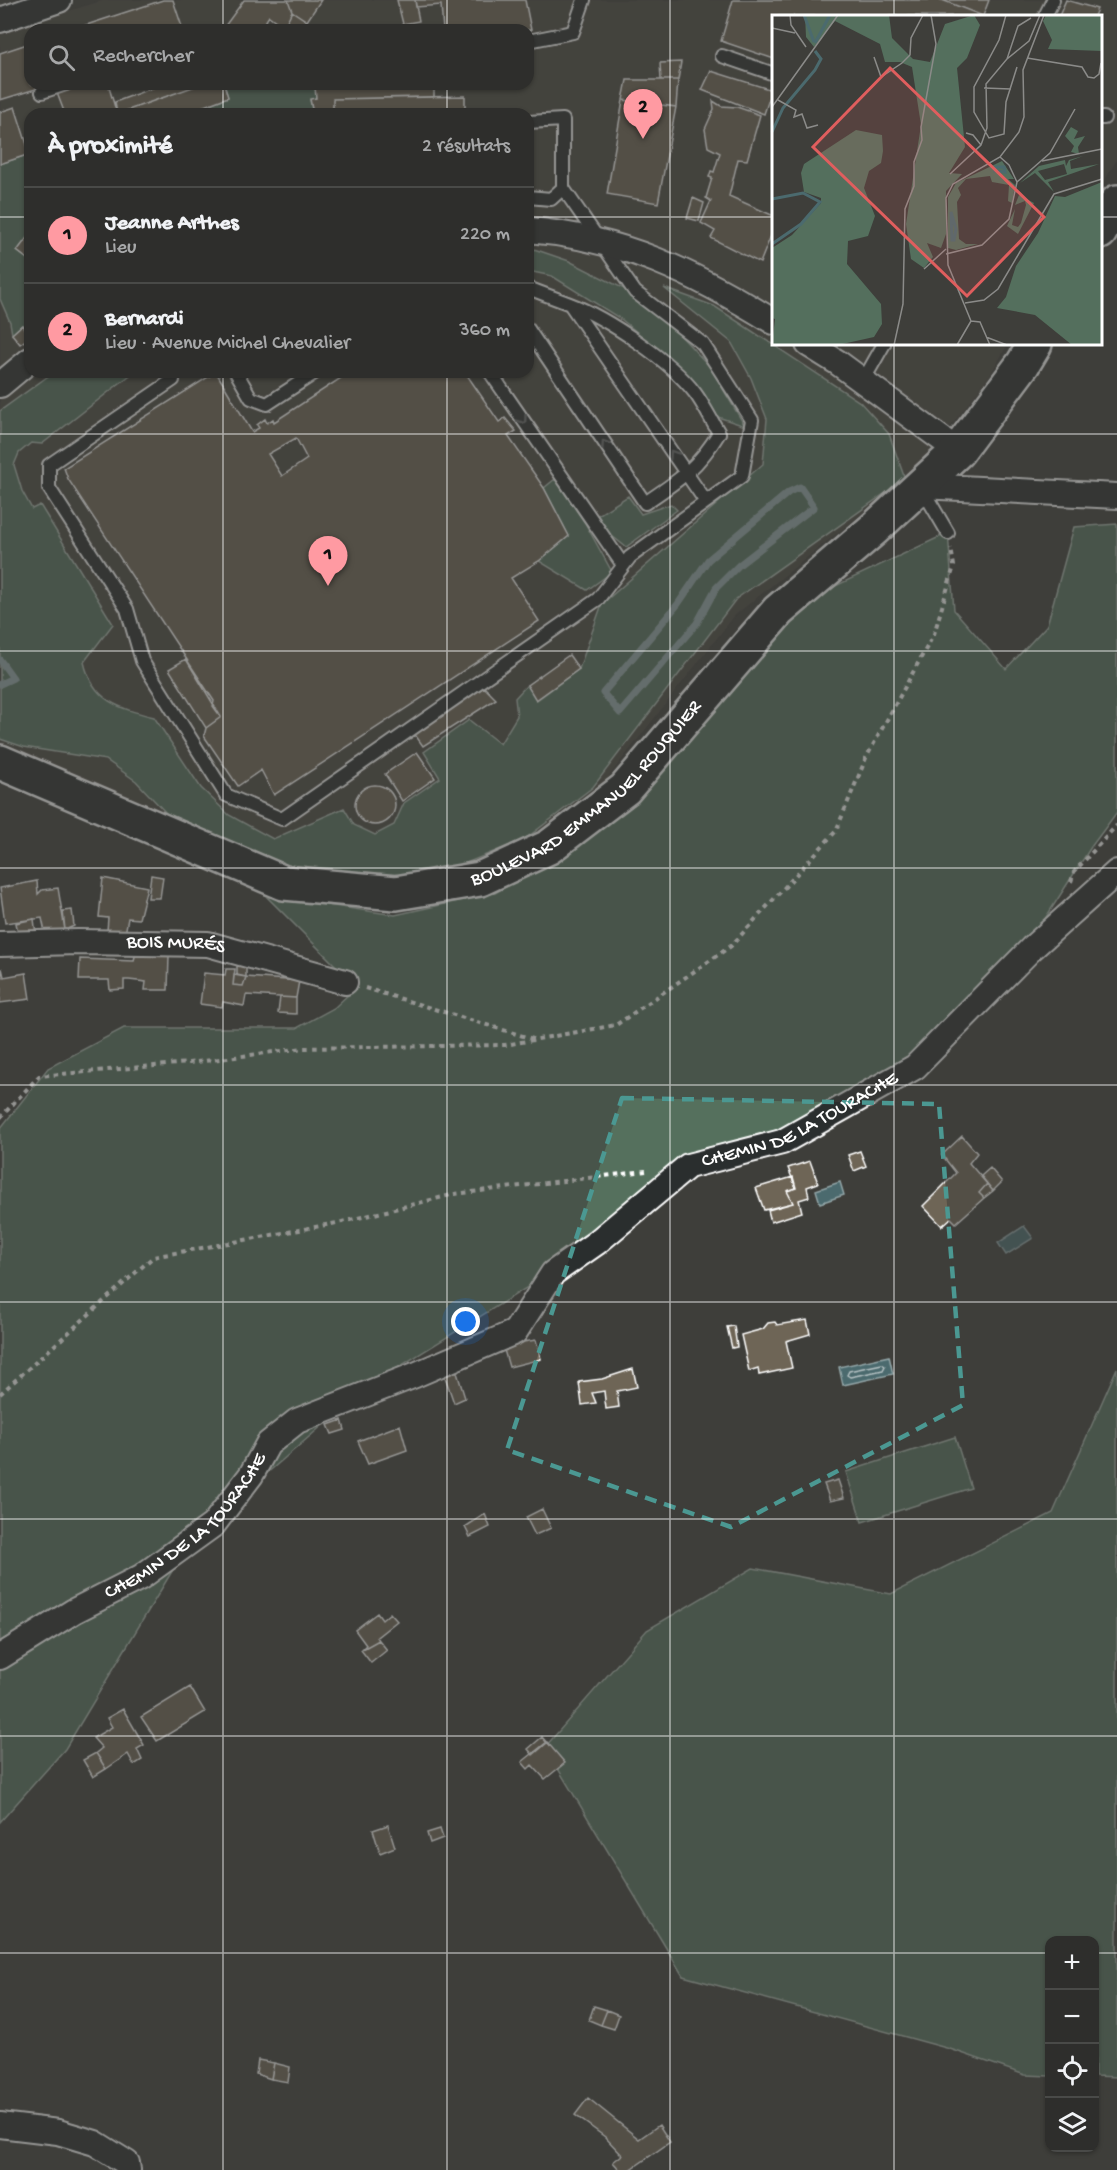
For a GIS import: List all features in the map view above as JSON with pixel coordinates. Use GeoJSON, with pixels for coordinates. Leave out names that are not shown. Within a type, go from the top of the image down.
{"type":"FeatureCollection","features":[{"type":"Feature","properties":{"kind":"street"},"geometry":{"type":"LineString","coordinates":[[0,20],[58,0]]}},
{"type":"Feature","properties":{"kind":"street"},"geometry":{"type":"LineString","coordinates":[[534,230],[571,233],[645,254],[698,279],[772,321]]}},
{"type":"Feature","properties":{"kind":"street"},"geometry":{"type":"LineString","coordinates":[[809,345],[958,451]]}},
{"type":"Feature","properties":{"kind":"street","name":"BOULEVARD EMMANUEL ROUQUIER"},"geometry":{"type":"LineString","coordinates":[[0,762],[284,883],[396,893],[480,879],[549,847],[625,789],[778,611],[958,451],[1023,364],[1034,345]]}},
{"type":"Feature","properties":{"kind":"street"},"geometry":{"type":"LineString","coordinates":[[0,385],[24,365]]}},
{"type":"Feature","properties":{"kind":"street"},"geometry":{"type":"LineString","coordinates":[[921,486],[1117,496]]}},
{"type":"Feature","properties":{"kind":"street","name":"CHEMIN DE LA TOURACHE"},"geometry":{"type":"LineString","coordinates":[[0,1657],[74,1611],[141,1577],[213,1525],[250,1475],[267,1444],[297,1420],[415,1375],[515,1332],[553,1273],[596,1243],[688,1167],[782,1142],[915,1067],[1032,948],[1117,872]]}},
{"type":"Feature","properties":{"kind":"street","name":"BOIS MURÉS"},"geometry":{"type":"LineString","coordinates":[[0,944],[78,942],[208,945],[345,982]]}},
{"type":"Feature","properties":{"kind":"street"},"geometry":{"type":"LineString","coordinates":[[0,2125],[58,2132],[95,2143],[127,2163],[128,2170]]}},
{"type":"Feature","properties":{"kind":"lane"},"geometry":{"type":"LineString","coordinates":[[534,39],[573,32],[584,0]]}},
{"type":"Feature","properties":{"kind":"lane"},"geometry":{"type":"LineString","coordinates":[[1046,15],[1053,0]]}},
{"type":"Feature","properties":{"kind":"lane"},"geometry":{"type":"LineString","coordinates":[[723,56],[772,73]]}},
{"type":"Feature","properties":{"kind":"lane"},"geometry":{"type":"LineString","coordinates":[[42,92],[48,90]]}},
{"type":"Feature","properties":{"kind":"lane"},"geometry":{"type":"LineString","coordinates":[[173,378],[154,396],[48,465],[49,488],[127,609],[142,661],[226,795],[282,819],[598,599],[630,557],[742,476],[752,420],[703,344],[635,292],[563,188],[563,120],[534,122]]}},
{"type":"Feature","properties":{"kind":"lane"},"geometry":{"type":"LineString","coordinates":[[534,198],[551,199],[563,188]]}},
{"type":"Feature","properties":{"kind":"lane"},"geometry":{"type":"LineString","coordinates":[[534,290],[593,313],[655,356],[694,392],[719,433],[703,459],[687,475],[645,503],[534,338]]}},
{"type":"Feature","properties":{"kind":"lane"},"geometry":{"type":"LineString","coordinates":[[570,304],[705,502]]}},
{"type":"Feature","properties":{"kind":"lane"},"geometry":{"type":"LineString","coordinates":[[863,381],[883,345]]}},
{"type":"Feature","properties":{"kind":"lane"},"geometry":{"type":"LineString","coordinates":[[239,378],[251,398],[267,404],[307,378]]}},
{"type":"Feature","properties":{"kind":"lane"},"geometry":{"type":"LineString","coordinates":[[494,378],[623,565]]}},
{"type":"Feature","properties":{"kind":"lane"},"geometry":{"type":"LineString","coordinates":[[921,486],[948,533]]}},
{"type":"Feature","properties":{"kind":"path"},"geometry":{"type":"LineString","coordinates":[[0,1118],[39,1076],[189,1063],[304,1048],[505,1045],[616,1025],[731,946],[836,831],[866,758],[934,634],[954,566],[948,533]]}},
{"type":"Feature","properties":{"kind":"path"},"geometry":{"type":"LineString","coordinates":[[345,982],[534,1040]]}},
{"type":"Feature","properties":{"kind":"path"},"geometry":{"type":"LineString","coordinates":[[0,1395],[153,1257],[342,1222],[455,1194],[688,1167]]}},
{"type":"Feature","properties":{"kind":"highlighted area"},"geometry":{"type":"Polygon","coordinates":[[[622,1098],[939,1104],[963,1405],[731,1527],[507,1450],[622,1098]]]}},
{"type":"Feature","properties":{"kind":"shaded area"},"geometry":{"type":"Polygon","coordinates":[[[105,0],[1117,0],[1117,159],[1102,185],[1102,15],[772,15],[772,345],[1007,345],[990,375],[941,439],[905,479],[735,615],[595,794],[502,854],[412,882],[347,881],[232,853],[0,749],[0,32],[24,25],[24,90],[534,90],[534,24],[26,24],[105,0]]]}},
{"type":"Feature","properties":{"kind":"green space"},"geometry":{"type":"Polygon","coordinates":[[[226,90],[315,90],[316,98],[310,100],[312,108],[199,108],[228,97],[226,90]]]}},
{"type":"Feature","properties":{"kind":"green space"},"geometry":{"type":"Polygon","coordinates":[[[24,156],[24,242],[17,251],[24,256],[24,327],[22,325],[12,334],[10,322],[0,299],[0,164],[24,156]]]}},
{"type":"Feature","properties":{"kind":"green space"},"geometry":{"type":"Polygon","coordinates":[[[534,249],[569,261],[648,301],[710,367],[745,426],[715,416],[677,365],[621,319],[552,276],[534,272],[534,249]]]}},
{"type":"Feature","properties":{"kind":"green space"},"geometry":{"type":"Polygon","coordinates":[[[664,288],[714,306],[860,402],[889,434],[905,479],[736,599],[593,787],[525,839],[449,870],[370,881],[295,868],[214,844],[167,814],[136,781],[106,760],[24,747],[0,739],[0,411],[46,378],[126,378],[42,444],[31,443],[19,453],[14,465],[22,491],[32,509],[40,505],[113,624],[84,662],[94,686],[109,701],[118,706],[154,717],[201,788],[229,815],[273,839],[344,808],[354,825],[375,835],[394,825],[404,803],[440,778],[424,752],[469,720],[500,744],[517,716],[515,698],[527,685],[537,700],[579,669],[602,604],[763,464],[767,419],[751,378],[731,342],[664,288]]]}},
{"type":"Feature","properties":{"kind":"green space"},"geometry":{"type":"Polygon","coordinates":[[[555,479],[585,523],[612,572],[587,590],[539,561],[569,536],[544,488],[555,479]]]}},
{"type":"Feature","properties":{"kind":"green space"},"geometry":{"type":"Polygon","coordinates":[[[628,496],[641,514],[671,504],[677,510],[626,547],[607,532],[598,515],[628,496]]]}},
{"type":"Feature","properties":{"kind":"green space"},"geometry":{"type":"Polygon","coordinates":[[[1117,524],[1117,812],[1091,847],[1025,950],[878,1087],[757,1138],[559,1257],[531,1285],[368,1386],[192,1538],[65,1749],[0,1822],[0,1129],[48,1068],[124,1028],[297,1028],[334,1008],[350,993],[338,968],[266,896],[395,915],[495,893],[578,845],[812,597],[948,533],[954,610],[1006,669],[1047,625],[1074,527],[1117,524]]]}},
{"type":"Feature","properties":{"kind":"green space"},"geometry":{"type":"Polygon","coordinates":[[[1117,1368],[1117,2077],[1099,2076],[1099,1936],[1045,1936],[1045,2076],[1025,2075],[950,2049],[683,1976],[545,1747],[647,1630],[753,1568],[891,1594],[1053,1513],[1117,1368]]]}},
{"type":"Feature","properties":{"kind":"green space"},"geometry":{"type":"Polygon","coordinates":[[[955,1437],[971,1488],[862,1522],[846,1472],[955,1437]]]}},
{"type":"Feature","properties":{"kind":"water"},"geometry":{"type":"Polygon","coordinates":[[[840,1182],[844,1195],[820,1203],[816,1190],[840,1182]]]}},
{"type":"Feature","properties":{"kind":"water"},"geometry":{"type":"Polygon","coordinates":[[[1024,1226],[1033,1238],[1006,1255],[998,1243],[1024,1226]]]}},
{"type":"Feature","properties":{"kind":"water"},"geometry":{"type":"Polygon","coordinates":[[[889,1356],[893,1374],[843,1385],[839,1367],[889,1356]]]}},
{"type":"Feature","properties":{"kind":"building"},"geometry":{"type":"Polygon","coordinates":[[[163,0],[173,0],[181,24],[89,24],[163,0]]]}},
{"type":"Feature","properties":{"kind":"building"},"geometry":{"type":"Polygon","coordinates":[[[244,0],[288,0],[292,11],[286,24],[280,24],[269,16],[264,24],[226,24],[244,0]]]}},
{"type":"Feature","properties":{"kind":"building"},"geometry":{"type":"Polygon","coordinates":[[[288,0],[321,0],[307,21],[292,11],[288,0]]]}},
{"type":"Feature","properties":{"kind":"building"},"geometry":{"type":"Polygon","coordinates":[[[397,0],[415,0],[419,21],[403,24],[397,0]]]}},
{"type":"Feature","properties":{"kind":"building"},"geometry":{"type":"Polygon","coordinates":[[[415,0],[525,0],[530,24],[443,24],[441,5],[416,7],[415,0]]]}},
{"type":"Feature","properties":{"kind":"building"},"geometry":{"type":"Polygon","coordinates":[[[733,0],[942,0],[980,15],[772,15],[772,58],[721,41],[733,0]]]}},
{"type":"Feature","properties":{"kind":"building"},"geometry":{"type":"Polygon","coordinates":[[[942,0],[989,0],[983,15],[942,0]]]}},
{"type":"Feature","properties":{"kind":"building"},"geometry":{"type":"Polygon","coordinates":[[[1066,0],[1097,9],[1094,15],[1059,15],[1066,0]]]}},
{"type":"Feature","properties":{"kind":"building"},"geometry":{"type":"Polygon","coordinates":[[[292,11],[307,21],[305,24],[286,24],[292,11]]]}},
{"type":"Feature","properties":{"kind":"building"},"geometry":{"type":"Polygon","coordinates":[[[24,45],[24,90],[32,90],[0,100],[0,53],[24,45]]]}},
{"type":"Feature","properties":{"kind":"building"},"geometry":{"type":"Polygon","coordinates":[[[681,62],[678,80],[661,80],[660,63],[681,62]]]}},
{"type":"Feature","properties":{"kind":"building"},"geometry":{"type":"Polygon","coordinates":[[[711,71],[772,90],[764,114],[702,90],[711,71]]]}},
{"type":"Feature","properties":{"kind":"building"},"geometry":{"type":"Polygon","coordinates":[[[627,80],[678,80],[676,107],[623,100],[627,80]]]}},
{"type":"Feature","properties":{"kind":"building"},"geometry":{"type":"Polygon","coordinates":[[[67,90],[110,90],[115,108],[63,108],[57,93],[67,90]]]}},
{"type":"Feature","properties":{"kind":"building"},"geometry":{"type":"Polygon","coordinates":[[[147,90],[184,90],[134,108],[116,108],[115,102],[147,90]]]}},
{"type":"Feature","properties":{"kind":"building"},"geometry":{"type":"Polygon","coordinates":[[[184,90],[226,90],[228,97],[199,108],[134,108],[184,90]]]}},
{"type":"Feature","properties":{"kind":"building"},"geometry":{"type":"Polygon","coordinates":[[[315,90],[434,90],[434,97],[333,99],[333,108],[312,108],[310,99],[316,98],[315,90]]]}},
{"type":"Feature","properties":{"kind":"building"},"geometry":{"type":"Polygon","coordinates":[[[465,96],[465,108],[333,108],[333,99],[465,96]]]}},
{"type":"Feature","properties":{"kind":"building"},"geometry":{"type":"Polygon","coordinates":[[[623,100],[676,107],[658,203],[607,194],[623,100]]]}},
{"type":"Feature","properties":{"kind":"building"},"geometry":{"type":"Polygon","coordinates":[[[713,101],[721,106],[737,107],[760,115],[747,160],[738,159],[729,196],[772,215],[772,233],[760,263],[711,238],[715,231],[701,223],[711,201],[706,198],[712,178],[709,177],[711,171],[714,172],[720,153],[708,147],[705,129],[714,109],[713,101]]]}},
{"type":"Feature","properties":{"kind":"building"},"geometry":{"type":"Polygon","coordinates":[[[15,107],[24,135],[24,156],[0,164],[0,112],[15,107]]]}},
{"type":"Feature","properties":{"kind":"building"},"geometry":{"type":"Polygon","coordinates":[[[693,198],[704,203],[699,221],[687,218],[693,198]]]}},
{"type":"Feature","properties":{"kind":"building"},"geometry":{"type":"Polygon","coordinates":[[[24,242],[24,256],[17,251],[24,242]]]}},
{"type":"Feature","properties":{"kind":"building"},"geometry":{"type":"Polygon","coordinates":[[[22,325],[24,341],[20,344],[12,334],[22,325]]]}},
{"type":"Feature","properties":{"kind":"building"},"geometry":{"type":"Polygon","coordinates":[[[206,378],[220,378],[252,432],[259,428],[257,425],[265,419],[267,423],[273,419],[274,422],[341,378],[469,378],[499,422],[505,418],[516,431],[508,436],[544,488],[569,536],[539,561],[511,578],[539,621],[274,795],[261,770],[238,786],[204,736],[206,728],[221,717],[213,706],[214,701],[68,479],[64,468],[206,378]],[[296,438],[268,454],[282,476],[307,459],[296,438]]]}},
{"type":"Feature","properties":{"kind":"building"},"geometry":{"type":"Polygon","coordinates":[[[569,655],[579,669],[536,700],[527,685],[569,655]]]}},
{"type":"Feature","properties":{"kind":"building"},"geometry":{"type":"Polygon","coordinates":[[[186,659],[221,717],[206,728],[169,669],[186,659]]]}},
{"type":"Feature","properties":{"kind":"building"},"geometry":{"type":"Polygon","coordinates":[[[484,687],[496,699],[423,746],[413,732],[484,687]]]}},
{"type":"Feature","properties":{"kind":"building"},"geometry":{"type":"Polygon","coordinates":[[[417,752],[435,778],[402,801],[385,774],[417,752]]]}},
{"type":"Feature","properties":{"kind":"building"},"geometry":{"type":"Polygon","coordinates":[[[375,785],[389,791],[395,805],[389,819],[375,825],[361,819],[355,805],[361,791],[375,785]]]}},
{"type":"Feature","properties":{"kind":"building"},"geometry":{"type":"Polygon","coordinates":[[[151,875],[163,877],[160,898],[148,898],[151,875]]]}},
{"type":"Feature","properties":{"kind":"building"},"geometry":{"type":"Polygon","coordinates":[[[103,878],[147,887],[139,919],[128,918],[125,934],[107,931],[108,918],[99,917],[103,878]]]}},
{"type":"Feature","properties":{"kind":"building"},"geometry":{"type":"Polygon","coordinates":[[[37,881],[38,894],[42,890],[58,888],[65,930],[45,932],[42,918],[5,923],[0,888],[37,881]]]}},
{"type":"Feature","properties":{"kind":"building"},"geometry":{"type":"Polygon","coordinates":[[[72,910],[74,926],[65,930],[63,911],[72,910]]]}},
{"type":"Feature","properties":{"kind":"building"},"geometry":{"type":"Polygon","coordinates":[[[34,919],[36,935],[19,937],[16,923],[34,919]]]}},
{"type":"Feature","properties":{"kind":"building"},"geometry":{"type":"Polygon","coordinates":[[[139,948],[150,955],[169,956],[168,990],[145,990],[146,982],[124,980],[124,989],[110,990],[109,980],[79,980],[80,959],[134,961],[135,956],[139,956],[139,948]]]}},
{"type":"Feature","properties":{"kind":"building"},"geometry":{"type":"Polygon","coordinates":[[[237,966],[246,967],[246,977],[237,975],[237,966]]]}},
{"type":"Feature","properties":{"kind":"building"},"geometry":{"type":"Polygon","coordinates":[[[2,968],[4,977],[26,973],[30,999],[0,1003],[2,968]]]}},
{"type":"Feature","properties":{"kind":"building"},"geometry":{"type":"Polygon","coordinates":[[[226,969],[235,969],[233,985],[243,986],[246,977],[299,981],[296,998],[246,995],[244,1006],[223,1002],[222,1007],[200,1004],[204,973],[225,975],[226,969]]]}},
{"type":"Feature","properties":{"kind":"building"},"geometry":{"type":"Polygon","coordinates":[[[234,975],[246,977],[243,986],[233,985],[234,975]]]}},
{"type":"Feature","properties":{"kind":"building"},"geometry":{"type":"Polygon","coordinates":[[[280,997],[296,998],[296,1014],[278,1013],[280,997]]]}},
{"type":"Feature","properties":{"kind":"building"},"geometry":{"type":"Polygon","coordinates":[[[962,1136],[977,1153],[969,1163],[987,1184],[979,1193],[984,1198],[956,1223],[951,1218],[942,1226],[923,1206],[956,1173],[942,1155],[962,1136]]]}},
{"type":"Feature","properties":{"kind":"building"},"geometry":{"type":"Polygon","coordinates":[[[860,1151],[866,1166],[854,1171],[848,1155],[860,1151]]]}},
{"type":"Feature","properties":{"kind":"building"},"geometry":{"type":"Polygon","coordinates":[[[810,1161],[818,1183],[807,1187],[809,1197],[799,1200],[802,1212],[771,1222],[768,1210],[793,1203],[787,1191],[796,1188],[788,1168],[810,1161]]]}},
{"type":"Feature","properties":{"kind":"building"},"geometry":{"type":"Polygon","coordinates":[[[990,1168],[1002,1182],[993,1191],[981,1176],[990,1168]]]}},
{"type":"Feature","properties":{"kind":"building"},"geometry":{"type":"Polygon","coordinates":[[[793,1177],[796,1188],[787,1191],[793,1203],[764,1210],[756,1188],[793,1177]]]}},
{"type":"Feature","properties":{"kind":"building"},"geometry":{"type":"Polygon","coordinates":[[[987,1184],[993,1191],[984,1198],[979,1193],[987,1184]]]}},
{"type":"Feature","properties":{"kind":"building"},"geometry":{"type":"Polygon","coordinates":[[[807,1320],[810,1334],[786,1341],[792,1368],[759,1375],[758,1368],[749,1371],[741,1335],[763,1329],[768,1323],[775,1322],[777,1325],[807,1320]]]}},
{"type":"Feature","properties":{"kind":"building"},"geometry":{"type":"Polygon","coordinates":[[[734,1326],[737,1347],[732,1348],[727,1327],[734,1326]]]}},
{"type":"Feature","properties":{"kind":"building"},"geometry":{"type":"Polygon","coordinates":[[[536,1340],[541,1359],[509,1367],[504,1350],[523,1342],[536,1340]]]}},
{"type":"Feature","properties":{"kind":"building"},"geometry":{"type":"Polygon","coordinates":[[[455,1366],[465,1398],[454,1403],[443,1371],[455,1366]]]}},
{"type":"Feature","properties":{"kind":"building"},"geometry":{"type":"Polygon","coordinates":[[[633,1369],[637,1387],[617,1391],[619,1407],[606,1409],[604,1391],[592,1393],[596,1403],[582,1405],[579,1382],[602,1379],[633,1369]]]}},
{"type":"Feature","properties":{"kind":"building"},"geometry":{"type":"Polygon","coordinates":[[[342,1420],[345,1430],[332,1434],[328,1425],[342,1420]]]}},
{"type":"Feature","properties":{"kind":"building"},"geometry":{"type":"Polygon","coordinates":[[[400,1425],[407,1450],[368,1464],[358,1441],[400,1425]]]}},
{"type":"Feature","properties":{"kind":"building"},"geometry":{"type":"Polygon","coordinates":[[[838,1480],[844,1498],[830,1501],[824,1484],[838,1480]]]}},
{"type":"Feature","properties":{"kind":"building"},"geometry":{"type":"Polygon","coordinates":[[[542,1509],[551,1528],[535,1535],[526,1517],[542,1509]]]}},
{"type":"Feature","properties":{"kind":"building"},"geometry":{"type":"Polygon","coordinates":[[[485,1514],[490,1527],[470,1537],[465,1527],[485,1514]]]}},
{"type":"Feature","properties":{"kind":"building"},"geometry":{"type":"Polygon","coordinates":[[[377,1613],[382,1620],[390,1613],[397,1621],[377,1637],[379,1640],[361,1650],[366,1645],[355,1630],[377,1613]]]}},
{"type":"Feature","properties":{"kind":"building"},"geometry":{"type":"Polygon","coordinates":[[[379,1640],[387,1650],[371,1663],[361,1650],[379,1640]]]}},
{"type":"Feature","properties":{"kind":"building"},"geometry":{"type":"Polygon","coordinates":[[[190,1687],[205,1712],[157,1741],[141,1717],[190,1687]]]}},
{"type":"Feature","properties":{"kind":"building"},"geometry":{"type":"Polygon","coordinates":[[[123,1709],[144,1745],[137,1749],[142,1760],[134,1765],[128,1754],[106,1769],[96,1753],[102,1748],[93,1738],[112,1727],[107,1718],[123,1709]]]}},
{"type":"Feature","properties":{"kind":"building"},"geometry":{"type":"Polygon","coordinates":[[[542,1737],[547,1743],[533,1755],[528,1749],[542,1737]]]}},
{"type":"Feature","properties":{"kind":"building"},"geometry":{"type":"Polygon","coordinates":[[[547,1742],[565,1763],[545,1779],[532,1765],[528,1769],[522,1762],[547,1742]]]}},
{"type":"Feature","properties":{"kind":"building"},"geometry":{"type":"Polygon","coordinates":[[[96,1753],[106,1769],[93,1777],[83,1760],[96,1753]]]}},
{"type":"Feature","properties":{"kind":"building"},"geometry":{"type":"Polygon","coordinates":[[[388,1825],[395,1847],[380,1853],[373,1830],[388,1825]]]}},
{"type":"Feature","properties":{"kind":"building"},"geometry":{"type":"Polygon","coordinates":[[[440,1829],[443,1838],[430,1843],[427,1833],[440,1829]]]}},
{"type":"Feature","properties":{"kind":"building"},"geometry":{"type":"Polygon","coordinates":[[[594,2006],[607,2010],[601,2025],[589,2020],[594,2006]]]}},
{"type":"Feature","properties":{"kind":"building"},"geometry":{"type":"Polygon","coordinates":[[[607,2010],[619,2015],[614,2029],[601,2025],[607,2010]]]}},
{"type":"Feature","properties":{"kind":"building"},"geometry":{"type":"Polygon","coordinates":[[[258,2060],[274,2063],[271,2079],[256,2074],[258,2060]]]}},
{"type":"Feature","properties":{"kind":"building"},"geometry":{"type":"Polygon","coordinates":[[[274,2063],[290,2067],[288,2082],[271,2079],[274,2063]]]}},
{"type":"Feature","properties":{"kind":"building"},"geometry":{"type":"Polygon","coordinates":[[[588,2098],[639,2139],[659,2125],[670,2142],[630,2170],[620,2170],[613,2162],[622,2155],[605,2137],[575,2115],[588,2098]]]}},
{"type":"Feature","properties":{"kind":"waterway"},"geometry":{"type":"LineString","coordinates":[[800,487],[814,507],[739,565],[716,588],[697,623],[620,713],[603,693],[678,604],[708,560],[789,492],[800,487]]}},
{"type":"Feature","properties":{"kind":"waterway"},"geometry":{"type":"LineString","coordinates":[[0,660],[13,678],[0,684]]}},
{"type":"Feature","properties":{"kind":"place","name":"Bernardi"},"geometry":{"type":"Point","coordinates":[643,139]}},
{"type":"Feature","properties":{"kind":"place","name":"Jeanne Arthes"},"geometry":{"type":"Point","coordinates":[328,586]}}]}
